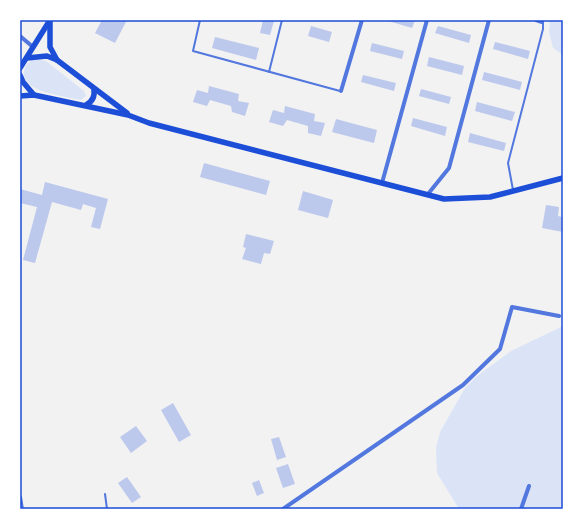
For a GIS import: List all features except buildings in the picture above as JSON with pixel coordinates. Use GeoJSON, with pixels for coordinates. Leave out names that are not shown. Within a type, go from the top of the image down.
{"type":"FeatureCollection","features":[{"type":"Feature","properties":{"kind":"main road"},"geometry":{"type":"LineString","coordinates":[[20,68],[50,20]]}},
{"type":"Feature","properties":{"kind":"main road"},"geometry":{"type":"LineString","coordinates":[[50,20],[50,47],[56,60]]}},
{"type":"Feature","properties":{"kind":"main road"},"geometry":{"type":"LineString","coordinates":[[26,58],[47,56],[56,60],[128,115]]}},
{"type":"Feature","properties":{"kind":"main road"},"geometry":{"type":"LineString","coordinates":[[20,75],[23,82],[34,95]]}},
{"type":"Feature","properties":{"kind":"main road"},"geometry":{"type":"LineString","coordinates":[[86,105],[90,103],[94,89]]}},
{"type":"Feature","properties":{"kind":"main road"},"geometry":{"type":"LineString","coordinates":[[20,96],[34,95],[128,115],[149,123],[444,198],[490,197],[563,178]]}},
{"type":"Feature","properties":{"kind":"street"},"geometry":{"type":"LineString","coordinates":[[341,91],[362,20]]}},
{"type":"Feature","properties":{"kind":"street"},"geometry":{"type":"LineString","coordinates":[[382,183],[427,20]]}},
{"type":"Feature","properties":{"kind":"street"},"geometry":{"type":"LineString","coordinates":[[428,194],[449,168],[489,20]]}},
{"type":"Feature","properties":{"kind":"street"},"geometry":{"type":"LineString","coordinates":[[536,20],[542,21]]}},
{"type":"Feature","properties":{"kind":"street"},"geometry":{"type":"LineString","coordinates":[[20,36],[33,47]]}},
{"type":"Feature","properties":{"kind":"street"},"geometry":{"type":"LineString","coordinates":[[282,509],[463,385],[500,349],[512,306],[559,316]]}},
{"type":"Feature","properties":{"kind":"street"},"geometry":{"type":"LineString","coordinates":[[521,509],[529,486]]}},
{"type":"Feature","properties":{"kind":"street"},"geometry":{"type":"LineString","coordinates":[[20,498],[22,509]]}},
{"type":"Feature","properties":{"kind":"lane"},"geometry":{"type":"LineString","coordinates":[[200,20],[193,51],[341,91]]}},
{"type":"Feature","properties":{"kind":"lane"},"geometry":{"type":"LineString","coordinates":[[269,72],[282,20]]}},
{"type":"Feature","properties":{"kind":"lane"},"geometry":{"type":"LineString","coordinates":[[513,191],[508,163],[543,29],[542,21]]}},
{"type":"Feature","properties":{"kind":"lane"},"geometry":{"type":"LineString","coordinates":[[105,494],[108,509]]}},
{"type":"Feature","properties":{"kind":"shaded area"},"geometry":{"type":"Polygon","coordinates":[[[550,20],[563,20],[563,55],[553,48],[549,32],[550,20]]]}},
{"type":"Feature","properties":{"kind":"shaded area"},"geometry":{"type":"Polygon","coordinates":[[[33,59],[46,61],[84,91],[86,96],[81,100],[55,95],[28,84],[24,78],[24,71],[26,65],[33,59]]]}},
{"type":"Feature","properties":{"kind":"shaded area"},"geometry":{"type":"Polygon","coordinates":[[[563,326],[563,509],[459,509],[437,473],[436,448],[440,432],[465,388],[477,376],[511,351],[563,326]]]}}]}
